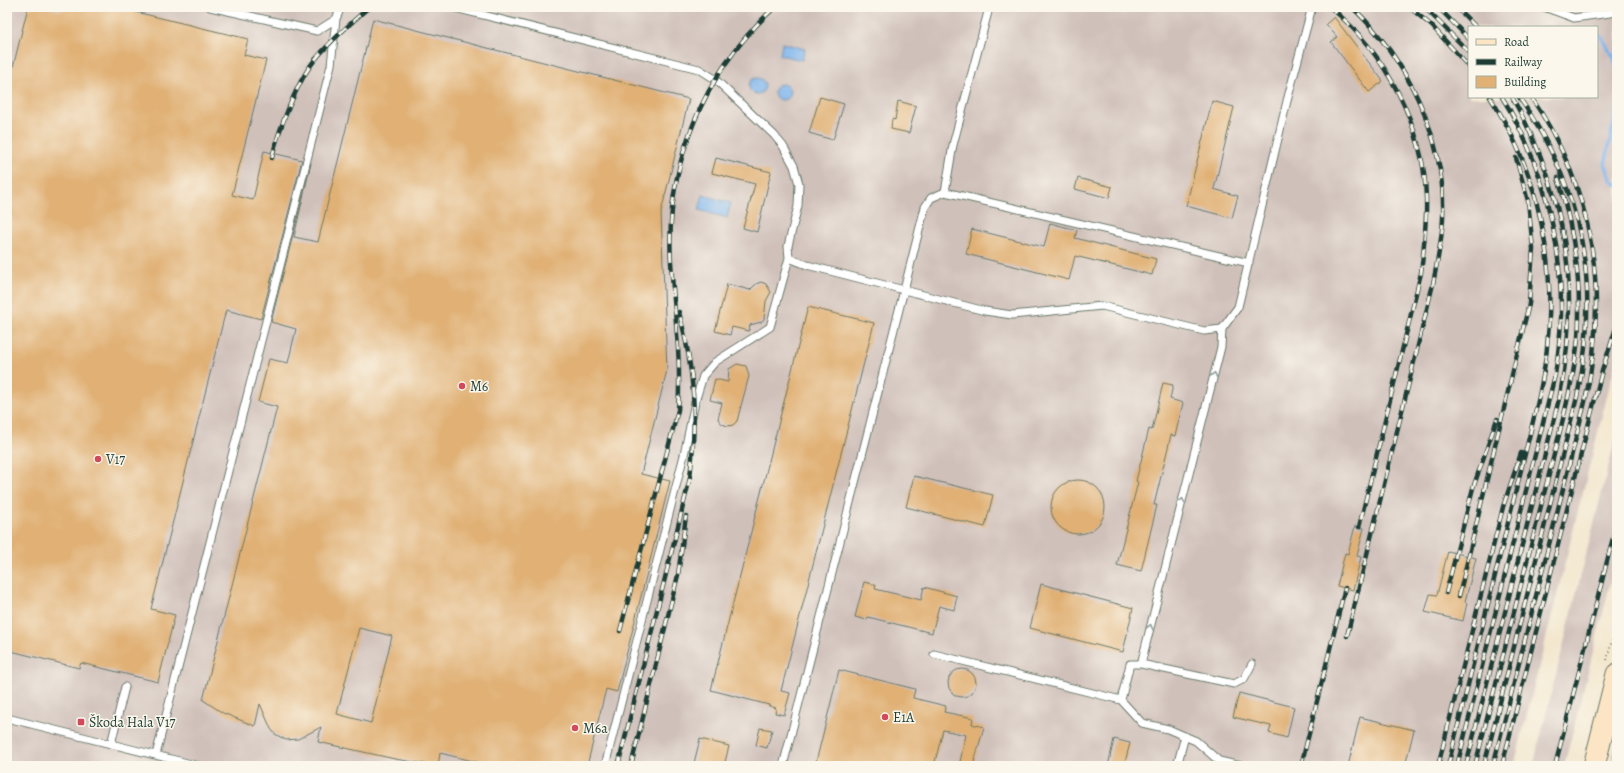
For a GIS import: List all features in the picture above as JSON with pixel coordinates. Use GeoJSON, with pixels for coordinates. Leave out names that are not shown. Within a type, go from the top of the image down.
{"type":"FeatureCollection","features":[{"type":"Feature","properties":{"kind":"street"},"geometry":{"type":"LineString","coordinates":[[1594,766],[1617,674]]}},
{"type":"Feature","properties":{"kind":"lane"},"geometry":{"type":"LineString","coordinates":[[210,7],[317,31],[336,19]]}},
{"type":"Feature","properties":{"kind":"lane"},"geometry":{"type":"LineString","coordinates":[[156,755],[331,65],[336,19],[341,7]]}},
{"type":"Feature","properties":{"kind":"lane"},"geometry":{"type":"LineString","coordinates":[[451,7],[699,68],[715,79],[774,135],[783,146],[794,166],[799,184],[798,206],[788,246],[789,258],[770,327],[715,362],[703,376],[694,402],[684,455],[605,766]]}},
{"type":"Feature","properties":{"kind":"lane"},"geometry":{"type":"LineString","coordinates":[[1141,664],[1221,347],[1222,329],[1238,307],[1287,101],[1312,7]]}},
{"type":"Feature","properties":{"kind":"lane"},"geometry":{"type":"LineString","coordinates":[[1544,7],[1574,18],[1617,12]]}},
{"type":"Feature","properties":{"kind":"lane"},"geometry":{"type":"LineString","coordinates":[[945,192],[953,145],[989,8]]}},
{"type":"Feature","properties":{"kind":"lane"},"geometry":{"type":"LineString","coordinates":[[783,766],[925,207],[931,198],[945,192],[1249,264]]}},
{"type":"Feature","properties":{"kind":"lane"},"geometry":{"type":"LineString","coordinates":[[789,258],[807,265],[985,311],[1012,315],[1102,306],[1204,330],[1222,329]]}},
{"type":"Feature","properties":{"kind":"lane"},"geometry":{"type":"LineString","coordinates":[[934,654],[1121,700],[1142,723],[1168,729],[1185,736],[1196,741],[1219,761],[1241,766]]}},
{"type":"Feature","properties":{"kind":"lane"},"geometry":{"type":"LineString","coordinates":[[1121,700],[1130,664],[1141,664],[1234,684],[1244,679],[1252,664]]}},
{"type":"Feature","properties":{"kind":"lane"},"geometry":{"type":"LineString","coordinates":[[111,744],[125,687]]}},
{"type":"Feature","properties":{"kind":"lane"},"geometry":{"type":"LineString","coordinates":[[7,718],[199,766]]}},
{"type":"Feature","properties":{"kind":"lane"},"geometry":{"type":"LineString","coordinates":[[1177,766],[1185,736]]}},
{"type":"Feature","properties":{"kind":"shaded area"},"geometry":{"type":"Polygon","coordinates":[[[7,7],[1617,7],[1617,356],[1514,766],[7,766],[7,7]]]}},
{"type":"Feature","properties":{"kind":"shaded area"},"geometry":{"type":"Polygon","coordinates":[[[1617,432],[1617,557],[1564,766],[1533,766],[1617,432]]]}},
{"type":"Feature","properties":{"kind":"shaded area"},"geometry":{"type":"Polygon","coordinates":[[[1617,738],[1617,766],[1610,766],[1617,738]]]}},
{"type":"Feature","properties":{"kind":"water"},"geometry":{"type":"Polygon","coordinates":[[[782,43],[805,49],[802,60],[780,55],[782,43]]]}},
{"type":"Feature","properties":{"kind":"water"},"geometry":{"type":"Polygon","coordinates":[[[757,78],[764,83],[765,86],[760,93],[757,94],[750,89],[749,86],[754,79],[757,78]]]}},
{"type":"Feature","properties":{"kind":"water"},"geometry":{"type":"Polygon","coordinates":[[[782,84],[788,86],[790,92],[788,98],[782,100],[776,98],[774,92],[776,86],[782,84]]]}},
{"type":"Feature","properties":{"kind":"water"},"geometry":{"type":"Polygon","coordinates":[[[703,195],[731,203],[727,218],[699,210],[703,195]]]}},
{"type":"Feature","properties":{"kind":"building","name":"V17"},"geometry":{"type":"Polygon","coordinates":[[[28,7],[47,7],[62,11],[63,7],[115,7],[248,39],[244,55],[266,60],[232,195],[253,200],[264,151],[302,160],[261,319],[226,310],[151,609],[175,615],[158,682],[81,663],[79,668],[7,650],[7,91],[28,7]]]}},
{"type":"Feature","properties":{"kind":"building"},"geometry":{"type":"Polygon","coordinates":[[[1334,17],[1383,81],[1369,92],[1331,42],[1337,37],[1326,24],[1334,17]]]}},
{"type":"Feature","properties":{"kind":"building","name":"M6"},"geometry":{"type":"Polygon","coordinates":[[[373,19],[689,99],[661,212],[667,370],[641,474],[670,481],[617,692],[606,689],[587,766],[493,766],[440,753],[438,766],[395,759],[318,742],[321,727],[298,739],[286,740],[275,734],[271,729],[260,704],[255,726],[223,713],[203,700],[277,407],[258,402],[269,359],[288,363],[296,329],[271,322],[311,163],[294,237],[318,242],[373,19]],[[359,628],[337,714],[371,723],[392,636],[359,628]]]}},
{"type":"Feature","properties":{"kind":"building"},"geometry":{"type":"Polygon","coordinates":[[[820,97],[844,104],[833,140],[809,133],[820,97]]]}},
{"type":"Feature","properties":{"kind":"building"},"geometry":{"type":"Polygon","coordinates":[[[898,101],[916,106],[909,133],[891,129],[892,119],[895,120],[898,101]]]}},
{"type":"Feature","properties":{"kind":"building"},"geometry":{"type":"Polygon","coordinates":[[[1212,101],[1234,107],[1214,189],[1238,196],[1232,218],[1186,206],[1212,101]]]}},
{"type":"Feature","properties":{"kind":"building"},"geometry":{"type":"Polygon","coordinates":[[[716,158],[771,172],[757,232],[743,228],[755,184],[712,173],[716,158]]]}},
{"type":"Feature","properties":{"kind":"building"},"geometry":{"type":"Polygon","coordinates":[[[1078,178],[1112,187],[1109,198],[1075,189],[1078,178]]]}},
{"type":"Feature","properties":{"kind":"building"},"geometry":{"type":"Polygon","coordinates":[[[1050,223],[1077,230],[1075,238],[1156,259],[1152,275],[1075,256],[1069,280],[966,254],[972,229],[1044,247],[1050,223]]]}},
{"type":"Feature","properties":{"kind":"building"},"geometry":{"type":"Polygon","coordinates":[[[761,282],[766,284],[771,292],[766,301],[764,319],[761,322],[750,325],[749,331],[732,327],[730,335],[715,331],[727,284],[750,290],[756,284],[761,282]]]}},
{"type":"Feature","properties":{"kind":"building"},"geometry":{"type":"Polygon","coordinates":[[[808,307],[874,323],[781,691],[790,693],[784,715],[775,713],[776,708],[769,705],[711,690],[808,307]]]}},
{"type":"Feature","properties":{"kind":"building"},"geometry":{"type":"Polygon","coordinates":[[[737,364],[746,366],[749,376],[737,421],[733,425],[728,426],[722,424],[718,419],[722,403],[710,400],[715,379],[728,382],[729,369],[737,364]]]}},
{"type":"Feature","properties":{"kind":"building"},"geometry":{"type":"Polygon","coordinates":[[[1163,383],[1173,385],[1170,399],[1183,403],[1175,436],[1171,435],[1154,505],[1157,505],[1141,571],[1117,565],[1138,482],[1136,481],[1149,429],[1152,430],[1163,383]]]}},
{"type":"Feature","properties":{"kind":"building"},"geometry":{"type":"Polygon","coordinates":[[[914,476],[993,495],[985,527],[906,507],[914,476]]]}},
{"type":"Feature","properties":{"kind":"building"},"geometry":{"type":"Polygon","coordinates":[[[1073,480],[1083,480],[1093,484],[1101,492],[1105,502],[1105,512],[1101,522],[1093,530],[1083,534],[1073,534],[1063,530],[1055,522],[1051,512],[1051,502],[1055,492],[1063,484],[1073,480]]]}},
{"type":"Feature","properties":{"kind":"building"},"geometry":{"type":"Polygon","coordinates":[[[1355,526],[1364,528],[1357,556],[1361,557],[1353,590],[1337,586],[1345,553],[1348,554],[1355,526]]]}},
{"type":"Feature","properties":{"kind":"building"},"geometry":{"type":"Polygon","coordinates":[[[1448,551],[1476,558],[1465,602],[1467,603],[1463,621],[1425,612],[1430,594],[1437,595],[1448,551]]]}},
{"type":"Feature","properties":{"kind":"building"},"geometry":{"type":"Polygon","coordinates":[[[864,582],[876,585],[875,589],[921,600],[924,587],[957,596],[954,610],[939,606],[932,633],[868,617],[867,620],[855,617],[864,582]]]}},
{"type":"Feature","properties":{"kind":"building"},"geometry":{"type":"Polygon","coordinates":[[[1041,584],[1133,608],[1123,652],[1030,628],[1041,584]]]}},
{"type":"Feature","properties":{"kind":"building"},"geometry":{"type":"Polygon","coordinates":[[[962,669],[972,673],[976,683],[972,693],[962,697],[952,693],[948,683],[952,673],[962,669]]]}},
{"type":"Feature","properties":{"kind":"building","name":"E1A"},"geometry":{"type":"Polygon","coordinates":[[[839,670],[915,689],[913,698],[946,706],[944,712],[973,718],[972,724],[984,727],[973,766],[959,766],[966,735],[943,730],[934,766],[815,766],[839,670]]]}},
{"type":"Feature","properties":{"kind":"building"},"geometry":{"type":"Polygon","coordinates":[[[1239,693],[1294,707],[1287,738],[1269,733],[1271,726],[1233,717],[1239,693]]]}},
{"type":"Feature","properties":{"kind":"building"},"geometry":{"type":"Polygon","coordinates":[[[1360,717],[1414,730],[1405,766],[1348,766],[1360,717]]]}},
{"type":"Feature","properties":{"kind":"building"},"geometry":{"type":"Polygon","coordinates":[[[760,728],[772,730],[767,748],[756,745],[760,728]]]}},
{"type":"Feature","properties":{"kind":"building"},"geometry":{"type":"Polygon","coordinates":[[[700,739],[729,746],[724,766],[699,766],[700,764],[694,763],[700,739]]]}},
{"type":"Feature","properties":{"kind":"building"},"geometry":{"type":"Polygon","coordinates":[[[1114,739],[1130,743],[1124,766],[1108,766],[1114,739]]]}},
{"type":"Feature","properties":{"kind":"waterway"},"geometry":{"type":"LineString","coordinates":[[1599,34],[1614,57],[1617,71]]}},
{"type":"Feature","properties":{"kind":"waterway"},"geometry":{"type":"LineString","coordinates":[[1617,109],[1605,164],[1612,181],[1617,185]]}},
{"type":"Feature","properties":{"kind":"railway"},"geometry":{"type":"LineString","coordinates":[[272,158],[289,107],[301,81],[308,70],[314,61],[340,33],[369,7]]}},
{"type":"Feature","properties":{"kind":"railway"},"geometry":{"type":"LineString","coordinates":[[620,631],[678,410],[679,373],[671,262],[671,226],[675,190],[683,155],[694,122],[709,90],[728,60],[750,33],[775,7]]}},
{"type":"Feature","properties":{"kind":"railway"},"geometry":{"type":"LineString","coordinates":[[1330,7],[1350,25],[1368,46],[1384,68],[1398,92],[1418,144],[1424,170],[1426,197],[1426,225],[1421,273],[1359,527]]}},
{"type":"Feature","properties":{"kind":"railway"},"geometry":{"type":"LineString","coordinates":[[1347,636],[1433,284],[1443,218],[1442,188],[1438,159],[1430,130],[1420,103],[1406,76],[1390,51],[1372,28],[1352,7]]}},
{"type":"Feature","properties":{"kind":"railway"},"geometry":{"type":"LineString","coordinates":[[1409,7],[1432,26],[1468,66]]}},
{"type":"Feature","properties":{"kind":"railway"},"geometry":{"type":"LineString","coordinates":[[1424,7],[1468,51]]}},
{"type":"Feature","properties":{"kind":"railway"},"geometry":{"type":"LineString","coordinates":[[1438,7],[1468,38]]}},
{"type":"Feature","properties":{"kind":"railway"},"geometry":{"type":"LineString","coordinates":[[1456,7],[1475,26]]}},
{"type":"Feature","properties":{"kind":"railway"},"geometry":{"type":"LineString","coordinates":[[1448,766],[1538,401],[1545,362],[1549,322],[1549,283],[1545,244],[1537,206],[1526,168],[1510,132],[1491,98]]}},
{"type":"Feature","properties":{"kind":"railway"},"geometry":{"type":"LineString","coordinates":[[1457,766],[1555,375],[1560,329],[1561,314],[1558,257],[1547,201],[1539,174],[1528,147],[1503,98]]}},
{"type":"Feature","properties":{"kind":"railway"},"geometry":{"type":"LineString","coordinates":[[1466,766],[1560,395],[1566,355],[1569,316],[1568,278],[1564,241],[1556,205],[1545,169],[1530,133],[1512,98]]}},
{"type":"Feature","properties":{"kind":"railway"},"geometry":{"type":"LineString","coordinates":[[1484,766],[1577,397],[1584,356],[1587,317],[1586,278],[1581,241],[1572,204],[1559,168],[1541,132],[1520,98]]}},
{"type":"Feature","properties":{"kind":"railway"},"geometry":{"type":"LineString","coordinates":[[1493,766],[1585,402],[1592,361],[1596,321],[1595,282],[1591,244],[1583,206],[1570,169],[1553,133],[1532,98]]}},
{"type":"Feature","properties":{"kind":"railway"},"geometry":{"type":"LineString","coordinates":[[1459,596],[1529,304],[1533,249],[1528,201],[1516,158]]}},
{"type":"Feature","properties":{"kind":"railway"},"geometry":{"type":"LineString","coordinates":[[1475,766],[1565,412],[1577,349],[1579,298],[1576,258],[1564,198],[1558,178]]}},
{"type":"Feature","properties":{"kind":"railway"},"geometry":{"type":"LineString","coordinates":[[618,766],[690,478],[694,414],[693,394],[688,355],[679,312]]}},
{"type":"Feature","properties":{"kind":"railway"},"geometry":{"type":"LineString","coordinates":[[1502,766],[1602,371],[1617,325]]}},
{"type":"Feature","properties":{"kind":"railway"},"geometry":{"type":"LineString","coordinates":[[1446,593],[1473,488],[1497,419]]}},
{"type":"Feature","properties":{"kind":"railway"},"geometry":{"type":"LineString","coordinates":[[1438,766],[1503,507],[1521,453]]}},
{"type":"Feature","properties":{"kind":"railway"},"geometry":{"type":"LineString","coordinates":[[631,766],[678,575],[686,516]]}},
{"type":"Feature","properties":{"kind":"railway"},"geometry":{"type":"LineString","coordinates":[[1555,766],[1617,522]]}},
{"type":"Feature","properties":{"kind":"railway"},"geometry":{"type":"LineString","coordinates":[[1301,766],[1345,588]]}},
{"type":"Feature","properties":{"kind":"place","name":"M6"},"geometry":{"type":"Point","coordinates":[462,386]}},
{"type":"Feature","properties":{"kind":"place","name":"V17"},"geometry":{"type":"Point","coordinates":[98,459]}},
{"type":"Feature","properties":{"kind":"place","name":"E1A"},"geometry":{"type":"Point","coordinates":[885,717]}},
{"type":"Feature","properties":{"kind":"place","name":"Škoda Hala V17"},"geometry":{"type":"Point","coordinates":[81,722]}},
{"type":"Feature","properties":{"kind":"place","name":"M6a"},"geometry":{"type":"Point","coordinates":[575,728]}}]}
